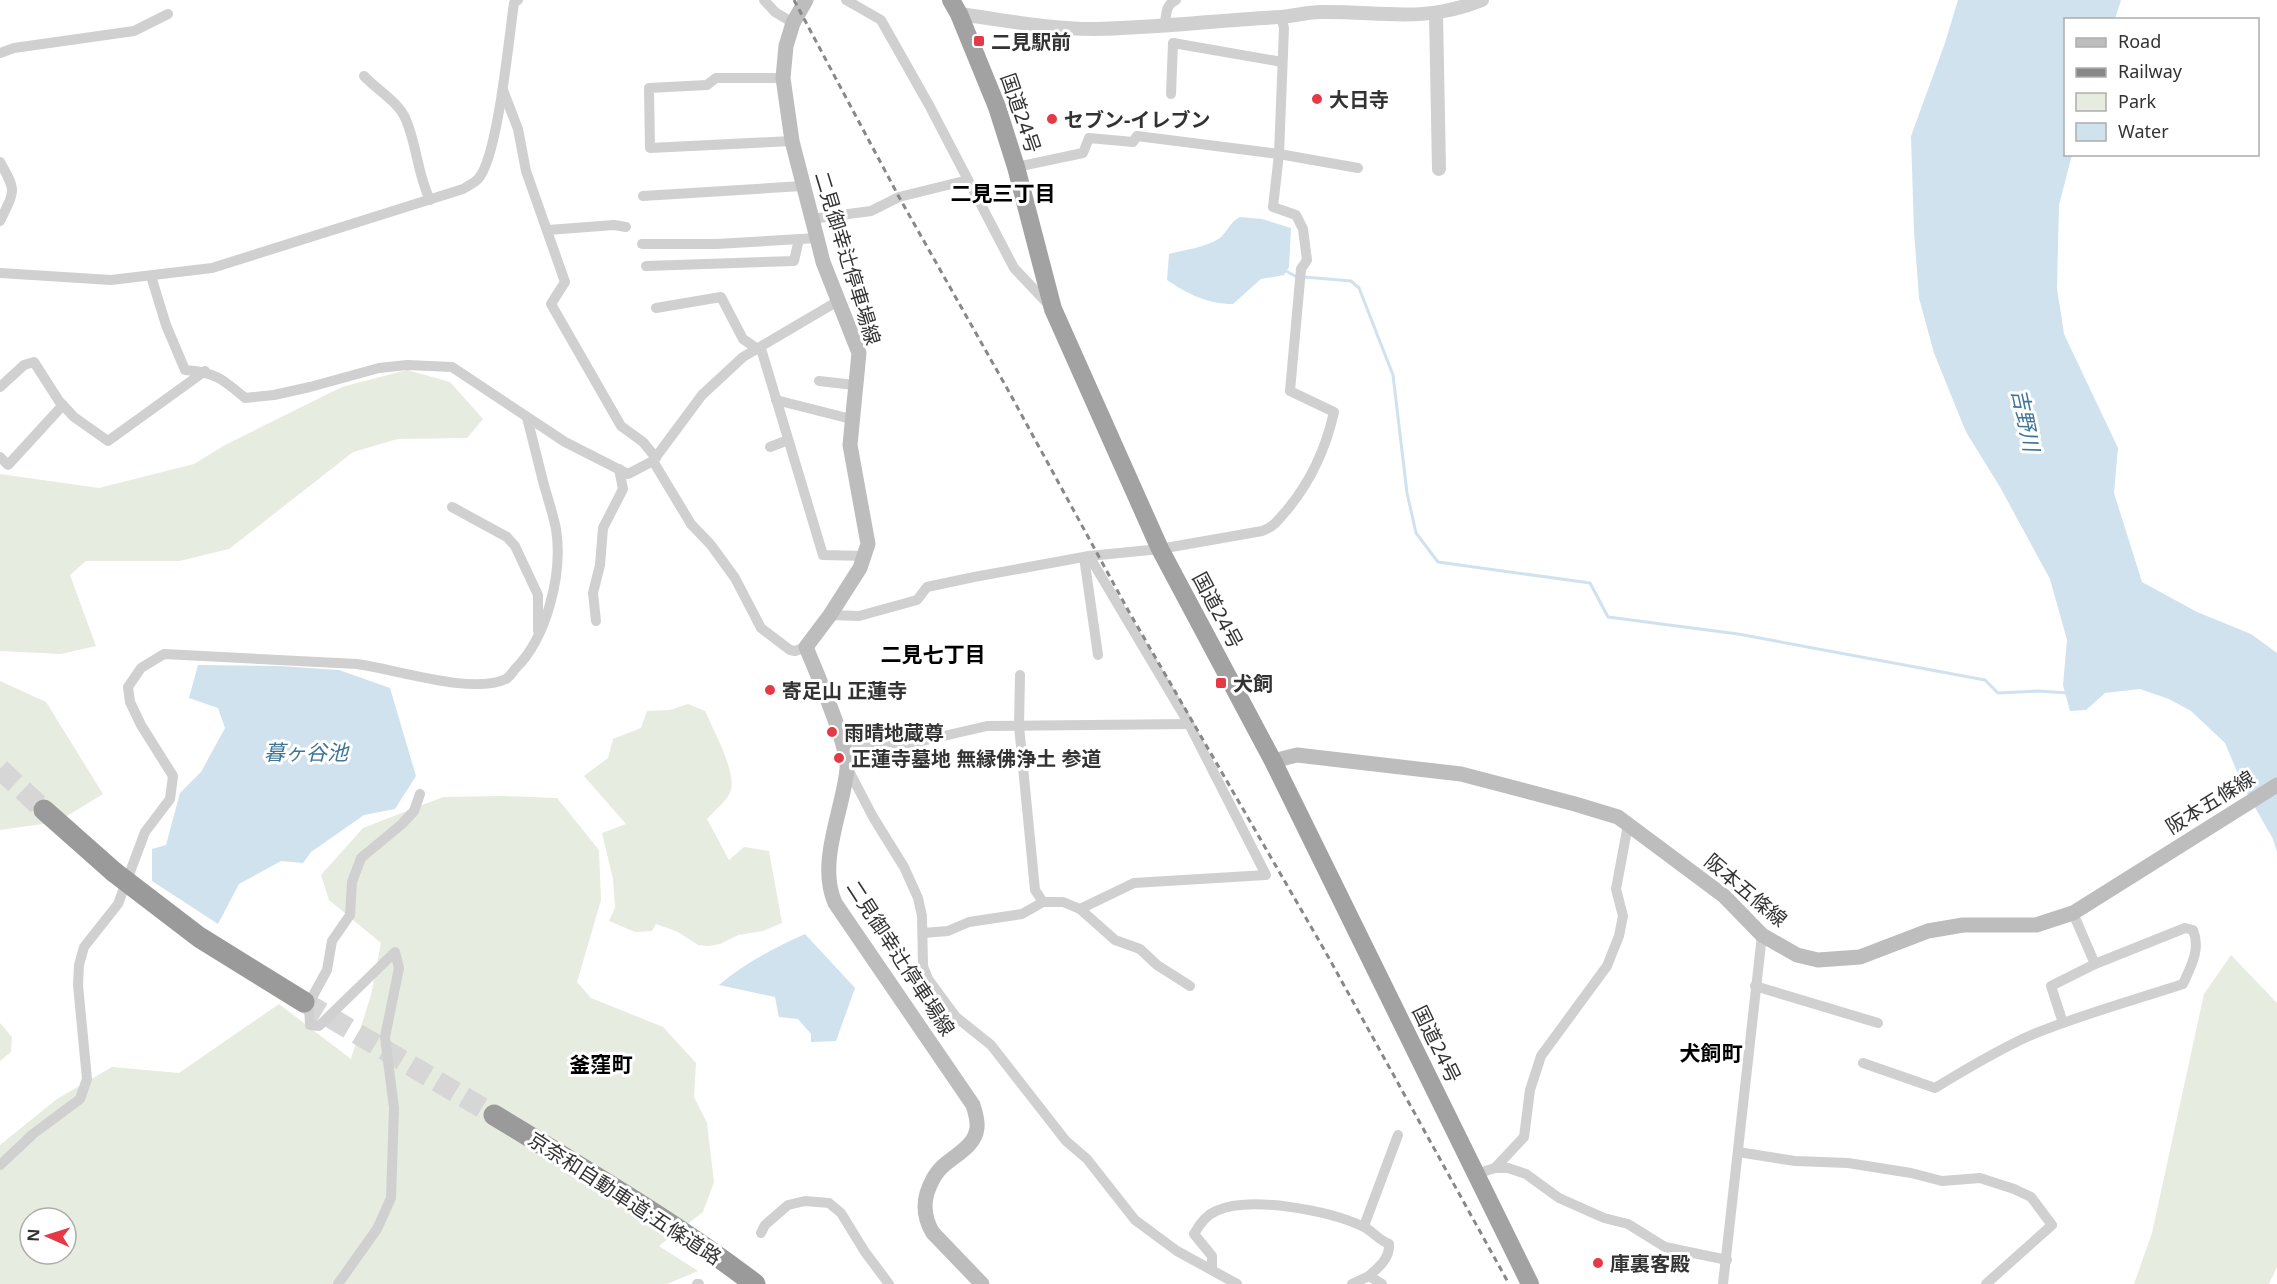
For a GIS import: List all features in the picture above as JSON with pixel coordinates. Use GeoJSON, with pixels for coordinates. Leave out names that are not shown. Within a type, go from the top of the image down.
{"type":"FeatureCollection","features":[{"type":"Feature","properties":{"kind":"highway","name":"国道24号"},"geometry":{"type":"LineString","coordinates":[[955,7],[997,107],[1016,167],[1053,309],[1160,549],[1273,760],[1530,1284]]}},
{"type":"Feature","properties":{"kind":"highway"},"geometry":{"type":"LineString","coordinates":[[44,810],[114,872],[199,937],[304,1002]]}},
{"type":"Feature","properties":{"kind":"highway","name":"京奈和自動車道;五條道路"},"geometry":{"type":"LineString","coordinates":[[494,1115],[667,1222],[754,1284]]}},
{"type":"Feature","properties":{"kind":"main road","name":"二見御幸辻停車場線"},"geometry":{"type":"LineString","coordinates":[[806,0],[793,23],[786,46],[783,78],[792,141],[802,186],[838,301],[859,353],[854,385],[850,445],[867,534],[865,556],[860,568],[806,647],[844,748],[847,767],[836,819],[828,872],[828,888],[835,903],[973,1105],[977,1129],[974,1138],[934,1177],[925,1200],[925,1212],[927,1223],[933,1233],[982,1284]]}},
{"type":"Feature","properties":{"kind":"main road","name":"阪本五條線"},"geometry":{"type":"LineString","coordinates":[[1273,760],[1297,755],[1461,774],[1618,817],[1724,896],[1762,935],[1797,955],[1818,960],[1860,957],[1928,931],[1963,925],[2036,925],[2073,913],[2277,785]]}},
{"type":"Feature","properties":{"kind":"street"},"geometry":{"type":"LineString","coordinates":[[0,273],[111,280],[212,268],[463,189],[479,178],[488,160],[496,131],[514,3],[518,0]]}},
{"type":"Feature","properties":{"kind":"street"},"geometry":{"type":"LineString","coordinates":[[764,0],[775,12],[793,23]]}},
{"type":"Feature","properties":{"kind":"street"},"geometry":{"type":"LineString","coordinates":[[846,0],[881,20],[1014,268],[1053,309]]}},
{"type":"Feature","properties":{"kind":"street"},"geometry":{"type":"LineString","coordinates":[[1165,24],[1166,11],[1171,2],[1176,0]]}},
{"type":"Feature","properties":{"kind":"street"},"geometry":{"type":"LineString","coordinates":[[955,7],[1034,25],[1094,29],[1319,12],[1397,16],[1436,14],[1463,8],[1482,0]]}},
{"type":"Feature","properties":{"kind":"street"},"geometry":{"type":"LineString","coordinates":[[0,53],[14,48],[134,31],[168,14]]}},
{"type":"Feature","properties":{"kind":"street"},"geometry":{"type":"LineString","coordinates":[[1436,14],[1439,170]]}},
{"type":"Feature","properties":{"kind":"street"},"geometry":{"type":"LineString","coordinates":[[830,615],[859,616],[917,600],[927,587],[1087,556],[1160,549],[1243,536],[1272,528],[1298,497],[1313,474],[1334,412],[1290,391],[1301,269],[1307,260],[1303,229],[1296,215],[1273,207],[1279,154],[1284,28],[1281,16]]}},
{"type":"Feature","properties":{"kind":"street"},"geometry":{"type":"LineString","coordinates":[[1171,94],[1173,44],[1282,62]]}},
{"type":"Feature","properties":{"kind":"street"},"geometry":{"type":"LineString","coordinates":[[364,76],[396,105],[406,119],[422,183],[430,200]]}},
{"type":"Feature","properties":{"kind":"street"},"geometry":{"type":"LineString","coordinates":[[783,78],[716,78],[707,85],[649,88],[650,148],[792,141]]}},
{"type":"Feature","properties":{"kind":"street"},"geometry":{"type":"LineString","coordinates":[[502,87],[518,129],[526,171],[565,282],[551,304],[621,426],[643,442],[691,524],[711,545],[735,578],[761,628],[790,650],[795,651],[806,647]]}},
{"type":"Feature","properties":{"kind":"street"},"geometry":{"type":"LineString","coordinates":[[1016,167],[1083,153],[1089,138],[1133,142],[1137,136],[1279,154],[1358,168]]}},
{"type":"Feature","properties":{"kind":"street"},"geometry":{"type":"LineString","coordinates":[[0,162],[14,186],[13,195],[0,220]]}},
{"type":"Feature","properties":{"kind":"street"},"geometry":{"type":"LineString","coordinates":[[812,219],[871,211],[899,197],[968,180]]}},
{"type":"Feature","properties":{"kind":"street"},"geometry":{"type":"LineString","coordinates":[[643,196],[802,186]]}},
{"type":"Feature","properties":{"kind":"street"},"geometry":{"type":"LineString","coordinates":[[548,230],[614,225],[626,227]]}},
{"type":"Feature","properties":{"kind":"street"},"geometry":{"type":"LineString","coordinates":[[642,244],[716,244],[817,238]]}},
{"type":"Feature","properties":{"kind":"street"},"geometry":{"type":"LineString","coordinates":[[646,266],[794,261],[799,239]]}},
{"type":"Feature","properties":{"kind":"street"},"geometry":{"type":"LineString","coordinates":[[151,276],[166,325],[185,370],[205,371],[225,381],[244,398],[274,395],[379,368],[407,365],[452,367],[565,442],[628,474],[655,460],[702,395],[755,348],[787,332],[838,301]]}},
{"type":"Feature","properties":{"kind":"street"},"geometry":{"type":"LineString","coordinates":[[656,308],[721,297],[743,339],[762,352],[823,555],[865,556]]}},
{"type":"Feature","properties":{"kind":"street"},"geometry":{"type":"LineString","coordinates":[[0,387],[24,365],[34,362],[63,405],[74,417],[108,441],[205,371]]}},
{"type":"Feature","properties":{"kind":"street"},"geometry":{"type":"LineString","coordinates":[[819,381],[854,385]]}},
{"type":"Feature","properties":{"kind":"street"},"geometry":{"type":"LineString","coordinates":[[776,400],[851,419]]}},
{"type":"Feature","properties":{"kind":"street"},"geometry":{"type":"LineString","coordinates":[[0,457],[8,465],[63,405]]}},
{"type":"Feature","properties":{"kind":"street"},"geometry":{"type":"LineString","coordinates":[[0,1165],[33,1134],[80,1099],[87,1079],[80,1027],[78,985],[79,964],[84,947],[118,904],[145,832],[170,799],[173,776],[141,725],[130,702],[128,687],[141,668],[164,654],[357,664],[381,667],[435,681],[481,684],[506,679],[527,658],[537,640],[550,603],[557,560],[556,530],[527,418]]}},
{"type":"Feature","properties":{"kind":"street"},"geometry":{"type":"LineString","coordinates":[[770,447],[788,440]]}},
{"type":"Feature","properties":{"kind":"street"},"geometry":{"type":"LineString","coordinates":[[596,621],[593,593],[600,565],[603,528],[623,489],[619,469]]}},
{"type":"Feature","properties":{"kind":"street"},"geometry":{"type":"LineString","coordinates":[[452,507],[507,537],[515,546],[538,595],[537,640]]}},
{"type":"Feature","properties":{"kind":"street"},"geometry":{"type":"LineString","coordinates":[[1087,556],[1098,655]]}},
{"type":"Feature","properties":{"kind":"street"},"geometry":{"type":"LineString","coordinates":[[1080,909],[1134,883],[1266,875],[1189,724],[1087,556]]}},
{"type":"Feature","properties":{"kind":"street"},"geometry":{"type":"LineString","coordinates":[[1020,675],[1019,726],[1035,890],[1043,902]]}},
{"type":"Feature","properties":{"kind":"street"},"geometry":{"type":"LineString","coordinates":[[844,748],[909,744],[987,726],[1189,724]]}},
{"type":"Feature","properties":{"kind":"street"},"geometry":{"type":"LineString","coordinates":[[847,767],[873,817],[904,867],[918,898],[923,933],[923,966],[928,979],[956,1017],[991,1046],[1066,1141],[1088,1159],[1135,1220],[1178,1251],[1237,1284]]}},
{"type":"Feature","properties":{"kind":"street"},"geometry":{"type":"LineString","coordinates":[[338,1284],[377,1229],[391,1198],[394,1108],[385,1037],[399,968],[395,952],[319,1026],[310,1025],[309,1003],[327,970],[332,941],[350,915],[352,882],[361,858],[414,811],[420,794]]}},
{"type":"Feature","properties":{"kind":"street"},"geometry":{"type":"LineString","coordinates":[[1495,1168],[1524,1137],[1530,1090],[1541,1056],[1607,966],[1619,936],[1623,916],[1616,889],[1628,825]]}},
{"type":"Feature","properties":{"kind":"street"},"geometry":{"type":"LineString","coordinates":[[923,933],[948,931],[969,922],[1022,914],[1043,902],[1063,902],[1080,909],[1115,940],[1140,949],[1157,965],[1190,986]]}},
{"type":"Feature","properties":{"kind":"street"},"geometry":{"type":"LineString","coordinates":[[2073,913],[2095,964]]}},
{"type":"Feature","properties":{"kind":"street"},"geometry":{"type":"LineString","coordinates":[[1863,1063],[1935,1088],[1997,1052],[2063,1023],[2183,984],[2194,958],[2197,941],[2193,930],[2185,928],[2095,964],[2051,986],[2063,1023]]}},
{"type":"Feature","properties":{"kind":"street"},"geometry":{"type":"LineString","coordinates":[[1723,1284],[1762,935]]}},
{"type":"Feature","properties":{"kind":"street"},"geometry":{"type":"LineString","coordinates":[[1755,986],[1878,1023]]}},
{"type":"Feature","properties":{"kind":"street"},"geometry":{"type":"LineString","coordinates":[[1364,1226],[1398,1135]]}},
{"type":"Feature","properties":{"kind":"street"},"geometry":{"type":"LineString","coordinates":[[1738,1152],[1795,1161],[1848,1162],[1942,1181],[1980,1178],[2031,1197],[2052,1225],[1986,1284]]}},
{"type":"Feature","properties":{"kind":"street"},"geometry":{"type":"LineString","coordinates":[[1476,1174],[1495,1168],[1508,1168],[1526,1174],[1559,1198],[1604,1218],[1628,1224],[1665,1247],[1727,1260]]}},
{"type":"Feature","properties":{"kind":"street"},"geometry":{"type":"LineString","coordinates":[[761,1233],[765,1225],[788,1205],[805,1201],[829,1203],[841,1213],[864,1252],[889,1284]]}},
{"type":"Feature","properties":{"kind":"street"},"geometry":{"type":"LineString","coordinates":[[1212,1270],[1212,1256],[1194,1234],[1199,1225],[1214,1211],[1268,1204],[1313,1210],[1364,1226],[1381,1241],[1389,1244],[1389,1250],[1383,1262],[1369,1276],[1352,1284]]}},
{"type":"Feature","properties":{"kind":"street"},"geometry":{"type":"LineString","coordinates":[[1369,1276],[1382,1284]]}},
{"type":"Feature","properties":{"kind":"green space"},"geometry":{"type":"Polygon","coordinates":[[[407,370],[450,382],[483,419],[467,438],[398,439],[353,452],[229,549],[179,561],[86,561],[70,575],[96,646],[61,654],[0,651],[0,474],[99,488],[194,464],[225,445],[342,387],[407,370]]]}},
{"type":"Feature","properties":{"kind":"green space"},"geometry":{"type":"Polygon","coordinates":[[[0,681],[46,702],[103,794],[57,822],[0,830],[0,681]]]}},
{"type":"Feature","properties":{"kind":"green space"},"geometry":{"type":"Polygon","coordinates":[[[688,704],[705,711],[723,750],[732,782],[729,794],[707,819],[729,860],[744,847],[769,851],[782,923],[763,931],[738,935],[720,944],[708,946],[698,945],[678,932],[656,924],[652,931],[635,932],[609,921],[615,908],[613,879],[602,833],[626,824],[584,776],[608,758],[613,739],[641,728],[647,711],[670,710],[688,704]]]}},
{"type":"Feature","properties":{"kind":"green space"},"geometry":{"type":"Polygon","coordinates":[[[443,797],[557,798],[599,850],[601,900],[577,982],[591,998],[663,1027],[696,1063],[694,1097],[707,1123],[714,1182],[703,1212],[659,1246],[698,1271],[667,1284],[0,1284],[0,1145],[57,1099],[112,1067],[179,1073],[279,1004],[351,1059],[371,995],[381,943],[329,900],[321,875],[363,828],[443,797]]]}},
{"type":"Feature","properties":{"kind":"green space"},"geometry":{"type":"Polygon","coordinates":[[[2231,955],[2277,1003],[2277,1267],[2269,1284],[2134,1284],[2152,1233],[2204,994],[2231,955]]]}},
{"type":"Feature","properties":{"kind":"green space"},"geometry":{"type":"Polygon","coordinates":[[[0,1023],[12,1037],[11,1052],[0,1061],[0,1023]]]}},
{"type":"Feature","properties":{"kind":"water","name":"吉野川"},"geometry":{"type":"Polygon","coordinates":[[[1958,0],[2121,0],[2115,18],[2064,18],[2064,156],[2072,156],[2059,205],[2057,288],[2064,334],[2118,448],[2114,493],[2142,582],[2197,612],[2251,634],[2277,653],[2277,852],[2273,839],[2244,788],[2225,743],[2191,711],[2169,699],[2140,689],[2105,693],[2086,710],[2070,711],[2063,685],[2067,640],[2050,579],[2000,487],[1966,432],[1934,353],[1919,298],[1911,136],[1958,0]]]}},
{"type":"Feature","properties":{"kind":"water"},"geometry":{"type":"Polygon","coordinates":[[[1240,217],[1262,219],[1291,228],[1289,267],[1284,275],[1261,279],[1233,304],[1198,297],[1167,280],[1169,254],[1215,241],[1240,217]]]}},
{"type":"Feature","properties":{"kind":"water","name":"暮ヶ谷池"},"geometry":{"type":"Polygon","coordinates":[[[198,665],[279,666],[339,670],[390,688],[416,776],[395,809],[364,815],[311,852],[303,863],[281,861],[239,884],[218,924],[152,881],[152,849],[166,845],[180,793],[201,772],[225,728],[218,708],[189,698],[198,665]]]}},
{"type":"Feature","properties":{"kind":"water"},"geometry":{"type":"Polygon","coordinates":[[[805,934],[855,988],[836,1041],[811,1042],[811,1034],[798,1019],[779,1017],[775,997],[719,985],[760,956],[805,934]]]}},
{"type":"Feature","properties":{"kind":"waterway"},"geometry":{"type":"LineString","coordinates":[[1284,270],[1297,277]]}},
{"type":"Feature","properties":{"kind":"waterway"},"geometry":{"type":"LineString","coordinates":[[1304,277],[1351,281],[1359,288],[1393,375],[1407,493],[1416,533],[1438,562],[1590,583],[1608,617],[1738,634],[1985,680],[1998,693],[2038,691],[2068,693]]}},
{"type":"Feature","properties":{"kind":"tunnel"},"geometry":{"type":"LineString","coordinates":[[0,769],[44,810]]}},
{"type":"Feature","properties":{"kind":"tunnel"},"geometry":{"type":"LineString","coordinates":[[304,1002],[494,1115]]}},
{"type":"Feature","properties":{"kind":"railway"},"geometry":{"type":"LineString","coordinates":[[794,0],[899,197],[1128,610],[1325,951],[1509,1284]]}},
{"type":"Feature","properties":{"kind":"place","name":"二見駅前"},"geometry":{"type":"Point","coordinates":[979,41]}},
{"type":"Feature","properties":{"kind":"place","name":"大日寺"},"geometry":{"type":"Point","coordinates":[1317,99]}},
{"type":"Feature","properties":{"kind":"place","name":"セブン-イレブン"},"geometry":{"type":"Point","coordinates":[1052,119]}},
{"type":"Feature","properties":{"kind":"place","name":"犬飼"},"geometry":{"type":"Point","coordinates":[1221,683]}},
{"type":"Feature","properties":{"kind":"place","name":"寄足山 正蓮寺"},"geometry":{"type":"Point","coordinates":[770,690]}},
{"type":"Feature","properties":{"kind":"place","name":"雨晴地蔵尊"},"geometry":{"type":"Point","coordinates":[832,732]}},
{"type":"Feature","properties":{"kind":"place","name":"正蓮寺墓地 無縁佛浄土 参道"},"geometry":{"type":"Point","coordinates":[839,758]}},
{"type":"Feature","properties":{"kind":"place","name":"庫裏客殿"},"geometry":{"type":"Point","coordinates":[1598,1263]}},
{"type":"Feature","properties":{"kind":"district","name":"二見三丁目"},"geometry":{"type":"Point","coordinates":[1003,193]}},
{"type":"Feature","properties":{"kind":"district","name":"二見七丁目"},"geometry":{"type":"Point","coordinates":[933,654]}},
{"type":"Feature","properties":{"kind":"district","name":"犬飼町"},"geometry":{"type":"Point","coordinates":[1711,1053]}},
{"type":"Feature","properties":{"kind":"district","name":"釜窪町"},"geometry":{"type":"Point","coordinates":[601,1064]}}]}
